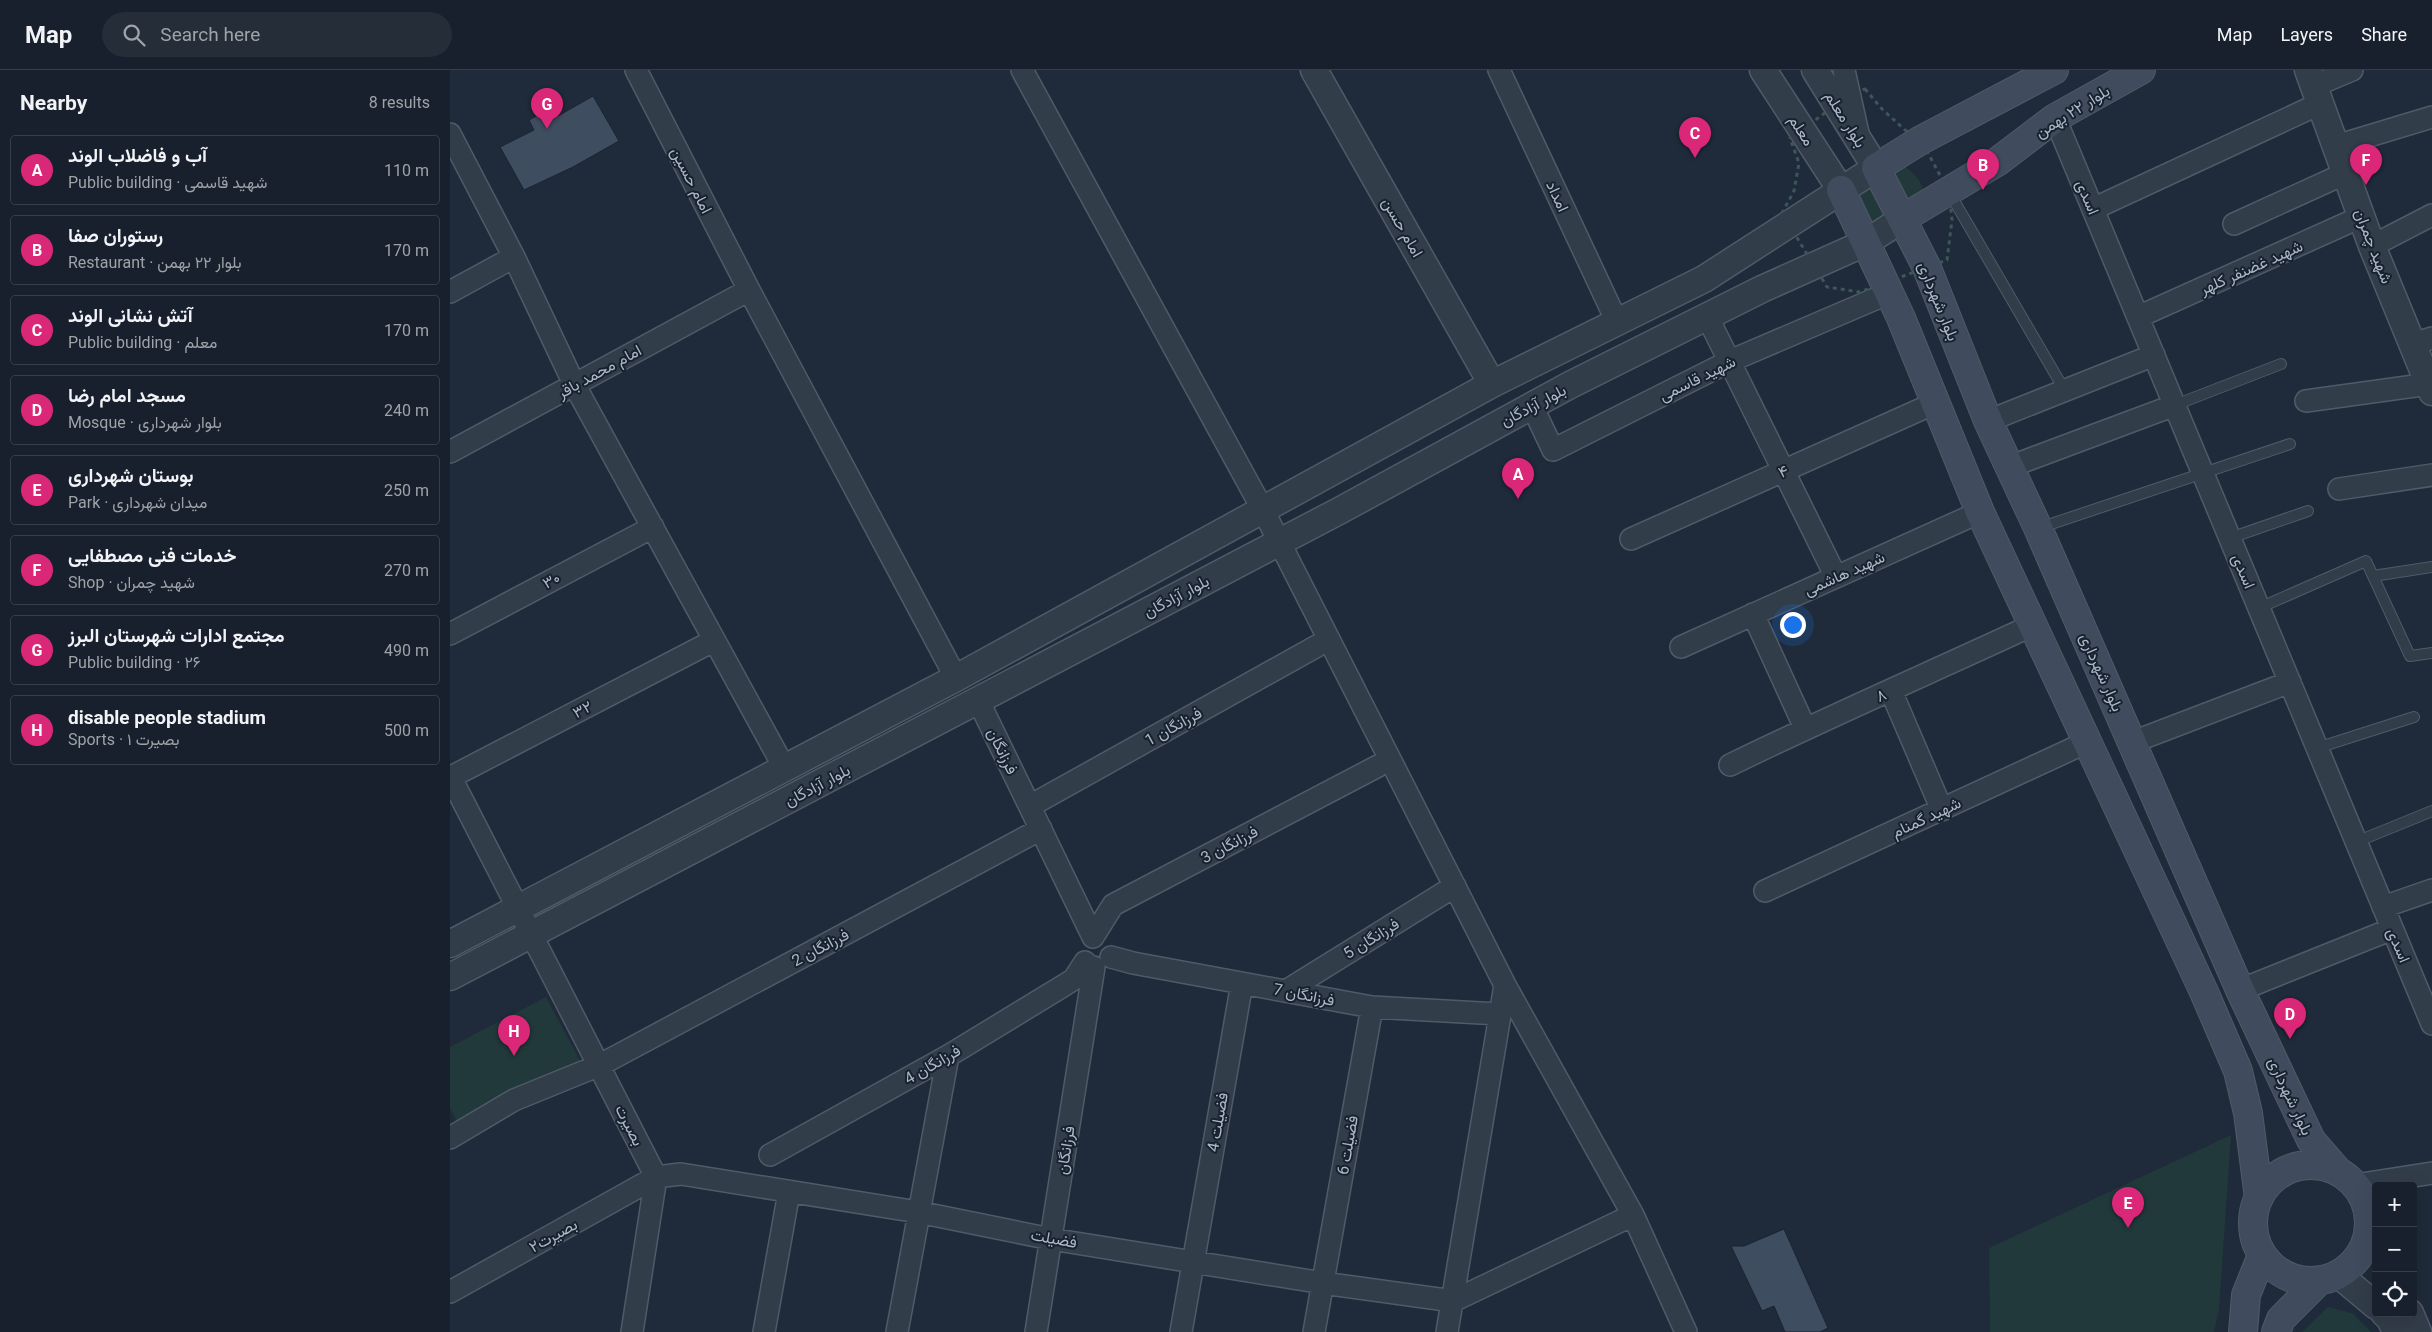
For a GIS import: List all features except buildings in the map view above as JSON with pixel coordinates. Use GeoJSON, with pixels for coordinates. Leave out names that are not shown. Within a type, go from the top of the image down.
{"type":"FeatureCollection","features":[{"type":"Feature","properties":{"kind":"main road"},"geometry":{"type":"LineString","coordinates":[[1876,168],[1921,140],[2054,70]]}},
{"type":"Feature","properties":{"kind":"main road","name":"بلوار ۲۲ بهمن"},"geometry":{"type":"LineString","coordinates":[[1902,220],[1997,162],[2055,118],[2141,70]]}},
{"type":"Feature","properties":{"kind":"main road","name":"بلوار شهرداری"},"geometry":{"type":"LineString","coordinates":[[1876,168],[1927,268],[1988,421],[2038,528],[2133,742],[2240,990],[2311,1140],[2353,1186]]}},
{"type":"Feature","properties":{"kind":"main road"},"geometry":{"type":"LineString","coordinates":[[1841,190],[1867,242],[1980,512],[2204,992],[2238,1071],[2248,1113],[2259,1198]]}},
{"type":"Feature","properties":{"kind":"main road"},"geometry":{"type":"LineString","coordinates":[[2276,1332],[2281,1319],[2329,1279],[2355,1262],[2366,1244],[2370,1224],[2353,1186],[2319,1165],[2301,1166],[2284,1172],[2269,1183],[2259,1198],[2253,1217],[2254,1237],[2262,1255],[2277,1271],[2297,1280],[2329,1279]]}},
{"type":"Feature","properties":{"kind":"main road"},"geometry":{"type":"LineString","coordinates":[[2243,1332],[2246,1295],[2262,1255]]}},
{"type":"Feature","properties":{"kind":"street","name":"امام حسین"},"geometry":{"type":"LineString","coordinates":[[636,70],[748,290],[956,678]]}},
{"type":"Feature","properties":{"kind":"street"},"geometry":{"type":"LineString","coordinates":[[1022,70],[1280,542],[1505,985],[1633,1215],[1686,1332]]}},
{"type":"Feature","properties":{"kind":"street","name":"امام حسن"},"geometry":{"type":"LineString","coordinates":[[1314,70],[1492,384]]}},
{"type":"Feature","properties":{"kind":"street","name":"امداد"},"geometry":{"type":"LineString","coordinates":[[1499,70],[1617,322]]}},
{"type":"Feature","properties":{"kind":"street","name":"معلم"},"geometry":{"type":"LineString","coordinates":[[1763,70],[1841,190]]}},
{"type":"Feature","properties":{"kind":"street","name":"بلوار معلم"},"geometry":{"type":"LineString","coordinates":[[1815,70],[1876,168]]}},
{"type":"Feature","properties":{"kind":"street"},"geometry":{"type":"LineString","coordinates":[[1845,70],[1859,138]]}},
{"type":"Feature","properties":{"kind":"street"},"geometry":{"type":"LineString","coordinates":[[2093,209],[2314,87],[2352,70]]}},
{"type":"Feature","properties":{"kind":"street","name":"شهید چمران"},"geometry":{"type":"LineString","coordinates":[[2314,87],[2363,216],[2372,246],[2423,341],[2431,388]]}},
{"type":"Feature","properties":{"kind":"street"},"geometry":{"type":"LineString","coordinates":[[2336,146],[2432,117]]}},
{"type":"Feature","properties":{"kind":"street","name":"اسدی"},"geometry":{"type":"LineString","coordinates":[[2055,118],[2432,1024]]}},
{"type":"Feature","properties":{"kind":"street"},"geometry":{"type":"LineString","coordinates":[[453,146],[514,257],[574,384],[713,641],[785,769]]}},
{"type":"Feature","properties":{"kind":"street","name":"بلوار آزادگان"},"geometry":{"type":"LineString","coordinates":[[450,944],[956,678],[1492,384],[1704,279],[1876,168]]}},
{"type":"Feature","properties":{"kind":"street"},"geometry":{"type":"LineString","coordinates":[[2234,224],[2346,173]]}},
{"type":"Feature","properties":{"kind":"street"},"geometry":{"type":"LineString","coordinates":[[2372,246],[2432,215]]}},
{"type":"Feature","properties":{"kind":"street","name":"شهید غضنفر کلهر"},"geometry":{"type":"LineString","coordinates":[[2138,318],[2363,216]]}},
{"type":"Feature","properties":{"kind":"street","name":"بلوار آزادگان"},"geometry":{"type":"LineString","coordinates":[[450,977],[1280,542],[1532,406],[1707,316],[1867,242],[1902,220]]}},
{"type":"Feature","properties":{"kind":"street"},"geometry":{"type":"LineString","coordinates":[[450,292],[514,257]]}},
{"type":"Feature","properties":{"kind":"street","name":"امام محمد باقر"},"geometry":{"type":"LineString","coordinates":[[450,452],[748,290]]}},
{"type":"Feature","properties":{"kind":"street","name":"شهید قاسمی"},"geometry":{"type":"LineString","coordinates":[[1532,406],[1554,450],[1730,361],[1889,293]]}},
{"type":"Feature","properties":{"kind":"street"},"geometry":{"type":"LineString","coordinates":[[1707,316],[1836,577]]}},
{"type":"Feature","properties":{"kind":"street"},"geometry":{"type":"LineString","coordinates":[[1988,421],[2154,355]]}},
{"type":"Feature","properties":{"kind":"street"},"geometry":{"type":"LineString","coordinates":[[2306,400],[2431,388]]}},
{"type":"Feature","properties":{"kind":"street","name":"۴"},"geometry":{"type":"LineString","coordinates":[[1631,539],[1935,403]]}},
{"type":"Feature","properties":{"kind":"street"},"geometry":{"type":"LineString","coordinates":[[2009,467],[2175,406]]}},
{"type":"Feature","properties":{"kind":"street"},"geometry":{"type":"LineString","coordinates":[[2339,489],[2432,475]]}},
{"type":"Feature","properties":{"kind":"street","name":"شهید هاشمی"},"geometry":{"type":"LineString","coordinates":[[1681,647],[1980,512]]}},
{"type":"Feature","properties":{"kind":"street","name":"۳۰"},"geometry":{"type":"LineString","coordinates":[[450,634],[653,527]]}},
{"type":"Feature","properties":{"kind":"street"},"geometry":{"type":"LineString","coordinates":[[1753,614],[1805,728]]}},
{"type":"Feature","properties":{"kind":"street","name":"۸"},"geometry":{"type":"LineString","coordinates":[[1730,765],[1805,728],[1891,691],[2033,625]]}},
{"type":"Feature","properties":{"kind":"street","name":"۳۲"},"geometry":{"type":"LineString","coordinates":[[450,776],[713,641]]}},
{"type":"Feature","properties":{"kind":"street","name":"فرزانگان 1"},"geometry":{"type":"LineString","coordinates":[[1030,806],[1317,646]]}},
{"type":"Feature","properties":{"kind":"street"},"geometry":{"type":"LineString","coordinates":[[2133,742],[2290,682]]}},
{"type":"Feature","properties":{"kind":"street"},"geometry":{"type":"LineString","coordinates":[[1891,691],[1942,810]]}},
{"type":"Feature","properties":{"kind":"street","name":"فرزانگان"},"geometry":{"type":"LineString","coordinates":[[978,700],[1093,937]]}},
{"type":"Feature","properties":{"kind":"street","name":"شهید گمنام"},"geometry":{"type":"LineString","coordinates":[[1765,891],[2087,742]]}},
{"type":"Feature","properties":{"kind":"street","name":"فرزانگان 3"},"geometry":{"type":"LineString","coordinates":[[1093,937],[1113,905],[1378,766]]}},
{"type":"Feature","properties":{"kind":"street","name":"بصیرت"},"geometry":{"type":"LineString","coordinates":[[450,776],[656,1177]]}},
{"type":"Feature","properties":{"kind":"street","name":"فرزانگان 2"},"geometry":{"type":"LineString","coordinates":[[450,1138],[514,1100],[600,1066],[1041,829]]}},
{"type":"Feature","properties":{"kind":"street","name":"فرزانگان 5"},"geometry":{"type":"LineString","coordinates":[[1286,990],[1455,886]]}},
{"type":"Feature","properties":{"kind":"street"},"geometry":{"type":"LineString","coordinates":[[2383,907],[2432,890]]}},
{"type":"Feature","properties":{"kind":"street"},"geometry":{"type":"LineString","coordinates":[[2240,990],[2392,929]]}},
{"type":"Feature","properties":{"kind":"street"},"geometry":{"type":"LineString","coordinates":[[1093,937],[1104,939],[1110,946],[1097,962]]}},
{"type":"Feature","properties":{"kind":"street","name":"فرزانگان"},"geometry":{"type":"LineString","coordinates":[[1036,1332],[1097,962]]}},
{"type":"Feature","properties":{"kind":"street","name":"فرزانگان 7"},"geometry":{"type":"LineString","coordinates":[[1097,962],[1133,963],[1372,1007],[1500,1014]]}},
{"type":"Feature","properties":{"kind":"street","name":"فرزانگان 4"},"geometry":{"type":"LineString","coordinates":[[770,1155],[948,1056],[1074,979],[1097,962]]}},
{"type":"Feature","properties":{"kind":"street","name":"فضیلت 4"},"geometry":{"type":"LineString","coordinates":[[1181,1332],[1242,983]]}},
{"type":"Feature","properties":{"kind":"street"},"geometry":{"type":"LineString","coordinates":[[1447,1332],[1505,985]]}},
{"type":"Feature","properties":{"kind":"street","name":"فضیلت 6"},"geometry":{"type":"LineString","coordinates":[[1314,1332],[1372,1007]]}},
{"type":"Feature","properties":{"kind":"street"},"geometry":{"type":"LineString","coordinates":[[897,1332],[948,1056]]}},
{"type":"Feature","properties":{"kind":"street"},"geometry":{"type":"LineString","coordinates":[[2374,1227],[2353,1186],[2432,1173]]}},
{"type":"Feature","properties":{"kind":"street","name":"فضیلت"},"geometry":{"type":"LineString","coordinates":[[656,1177],[681,1174],[918,1212],[1051,1239],[1193,1260],[1323,1283],[1453,1301]]}},
{"type":"Feature","properties":{"kind":"street"},"geometry":{"type":"LineString","coordinates":[[632,1332],[656,1177]]}},
{"type":"Feature","properties":{"kind":"street","name":"بصیرت۲"},"geometry":{"type":"LineString","coordinates":[[450,1292],[656,1177]]}},
{"type":"Feature","properties":{"kind":"street"},"geometry":{"type":"LineString","coordinates":[[764,1332],[789,1192]]}},
{"type":"Feature","properties":{"kind":"street"},"geometry":{"type":"LineString","coordinates":[[1453,1301],[1633,1215]]}},
{"type":"Feature","properties":{"kind":"street"},"geometry":{"type":"LineString","coordinates":[[2329,1279],[2372,1304]]}},
{"type":"Feature","properties":{"kind":"street"},"geometry":{"type":"LineString","coordinates":[[2387,1317],[2396,1332]]}},
{"type":"Feature","properties":{"kind":"street"},"geometry":{"type":"LineString","coordinates":[[2412,1317],[2418,1332]]}},
{"type":"Feature","properties":{"kind":"lane"},"geometry":{"type":"LineString","coordinates":[[1949,192],[2065,391]]}},
{"type":"Feature","properties":{"kind":"lane"},"geometry":{"type":"LineString","coordinates":[[2175,406],[2281,364]]}},
{"type":"Feature","properties":{"kind":"lane"},"geometry":{"type":"LineString","coordinates":[[2038,528],[2290,444]]}},
{"type":"Feature","properties":{"kind":"lane"},"geometry":{"type":"LineString","coordinates":[[2230,538],[2308,511]]}},
{"type":"Feature","properties":{"kind":"lane"},"geometry":{"type":"LineString","coordinates":[[2259,608],[2366,561],[2410,656],[2432,653]]}},
{"type":"Feature","properties":{"kind":"lane"},"geometry":{"type":"LineString","coordinates":[[2373,576],[2432,567]]}},
{"type":"Feature","properties":{"kind":"lane"},"geometry":{"type":"LineString","coordinates":[[2317,748],[2414,717]]}},
{"type":"Feature","properties":{"kind":"lane"},"geometry":{"type":"LineString","coordinates":[[2356,842],[2432,811]]}},
{"type":"Feature","properties":{"kind":"green space"},"geometry":{"type":"Polygon","coordinates":[[[1898,162],[1919,180],[1924,197],[1912,227],[1906,236],[1897,242],[1883,246],[1839,190],[1898,162]]]}},
{"type":"Feature","properties":{"kind":"green space"},"geometry":{"type":"Polygon","coordinates":[[[546,997],[582,1064],[459,1125],[450,1108],[450,1047],[546,997]]]}},
{"type":"Feature","properties":{"kind":"green space"},"geometry":{"type":"Polygon","coordinates":[[[2231,1135],[2219,1310],[2214,1332],[1990,1332],[1989,1248],[2231,1135]]]}},
{"type":"Feature","properties":{"kind":"green space"},"geometry":{"type":"Polygon","coordinates":[[[2328,1307],[2354,1314],[2371,1332],[2302,1332],[2328,1307]]]}},
{"type":"Feature","properties":{"kind":"place","name":"مجتمع ادارات شهرستان البرز"},"geometry":{"type":"Point","coordinates":[547,129]}},
{"type":"Feature","properties":{"kind":"place","name":"آتش نشانی الوند"},"geometry":{"type":"Point","coordinates":[1695,158]}},
{"type":"Feature","properties":{"kind":"place","name":"خدمات فنی مصطفایی"},"geometry":{"type":"Point","coordinates":[2366,185]}},
{"type":"Feature","properties":{"kind":"place","name":"رستوران صفا"},"geometry":{"type":"Point","coordinates":[1983,190]}},
{"type":"Feature","properties":{"kind":"place","name":"آب و فاضلاب الوند"},"geometry":{"type":"Point","coordinates":[1518,499]}},
{"type":"Feature","properties":{"kind":"place","name":"مسجد امام رضا"},"geometry":{"type":"Point","coordinates":[2290,1039]}},
{"type":"Feature","properties":{"kind":"place","name":"disable people stadium"},"geometry":{"type":"Point","coordinates":[514,1056]}},
{"type":"Feature","properties":{"kind":"place","name":"بوستان شهرداری"},"geometry":{"type":"Point","coordinates":[2128,1228]}}]}
